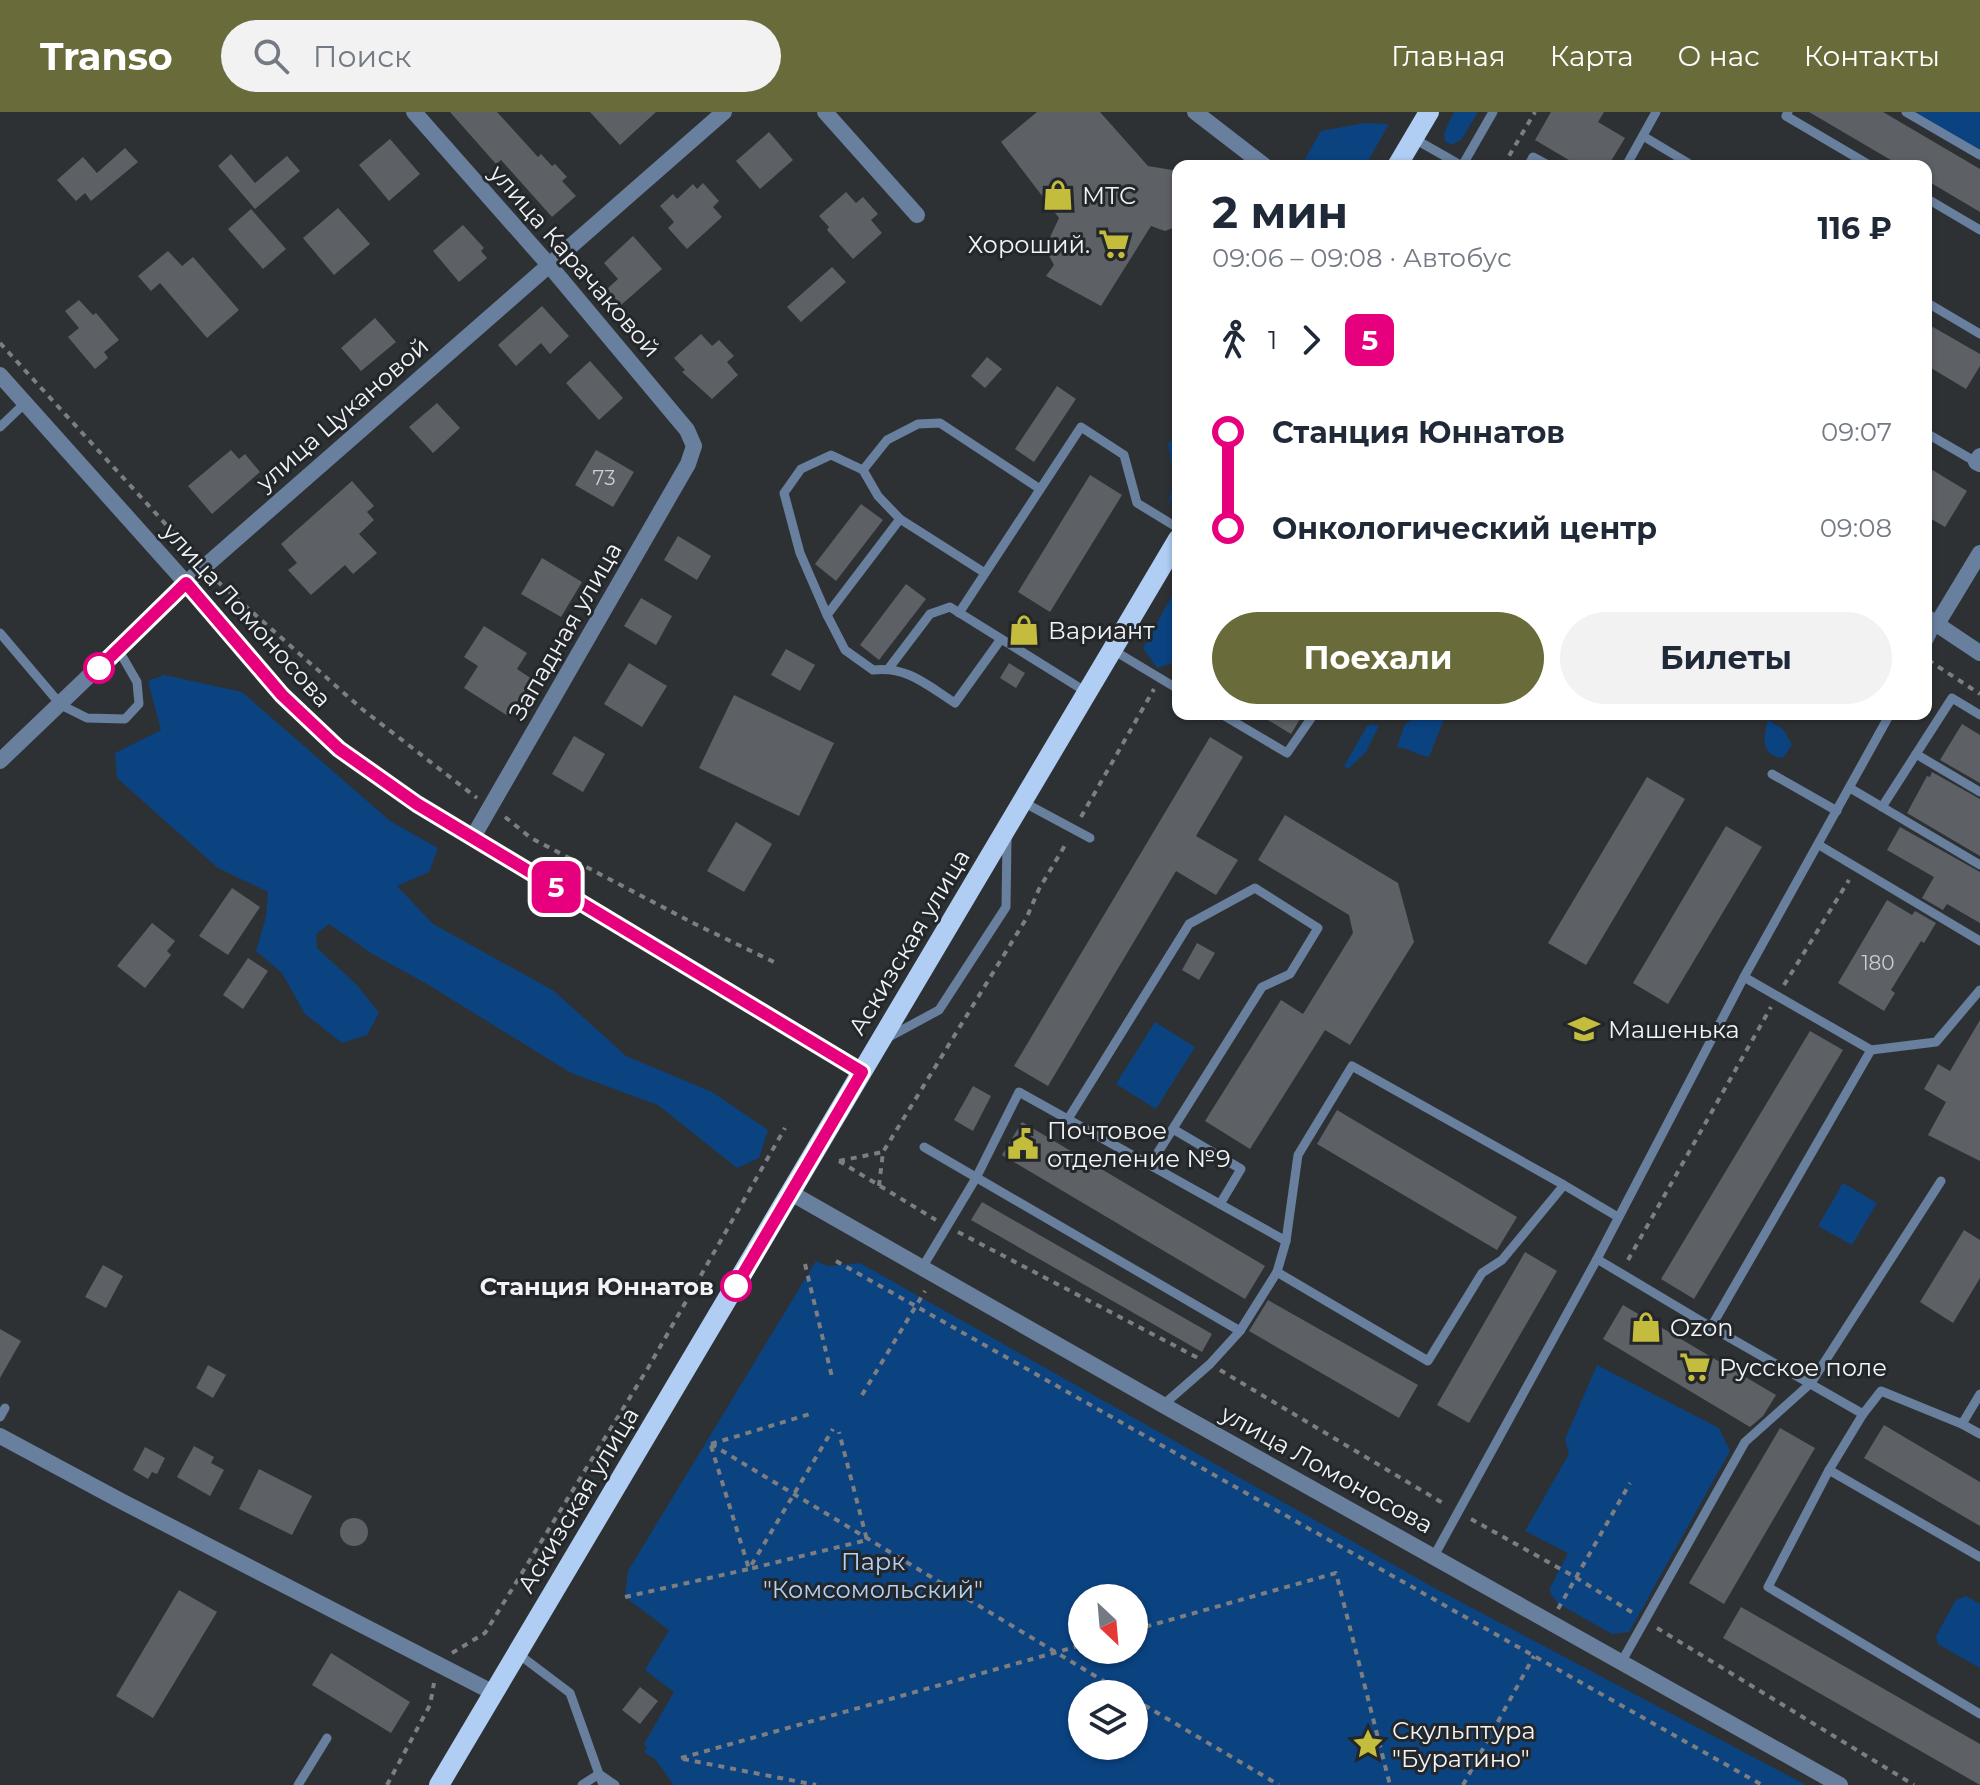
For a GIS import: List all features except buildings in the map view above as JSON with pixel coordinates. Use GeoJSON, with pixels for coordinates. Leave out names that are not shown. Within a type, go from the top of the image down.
{"type":"FeatureCollection","features":[{"type":"Feature","properties":{"kind":"main road"},"geometry":{"type":"LineString","coordinates":[[1400,160],[1429,112]]}},
{"type":"Feature","properties":{"kind":"main road","name":"Аскизская улица"},"geometry":{"type":"LineString","coordinates":[[439,1785],[1172,549]]}},
{"type":"Feature","properties":{"kind":"street","name":"улица Карачаковой"},"geometry":{"type":"LineString","coordinates":[[414,112],[549,265],[687,430],[694,446]]}},
{"type":"Feature","properties":{"kind":"street","name":"улица Цукановой"},"geometry":{"type":"LineString","coordinates":[[0,761],[186,583],[724,112]]}},
{"type":"Feature","properties":{"kind":"street"},"geometry":{"type":"LineString","coordinates":[[825,112],[917,215]]}},
{"type":"Feature","properties":{"kind":"street"},"geometry":{"type":"LineString","coordinates":[[1195,112],[1257,160]]}},
{"type":"Feature","properties":{"kind":"street","name":"улица Ломоносова"},"geometry":{"type":"LineString","coordinates":[[0,375],[282,695],[339,749],[417,804],[862,1072]]}},
{"type":"Feature","properties":{"kind":"street","name":"Западная улица"},"geometry":{"type":"LineString","coordinates":[[473,837],[688,464],[694,446]]}},
{"type":"Feature","properties":{"kind":"street"},"geometry":{"type":"LineString","coordinates":[[1980,553],[1932,621],[1980,653]]}},
{"type":"Feature","properties":{"kind":"street","name":"улица Ломоносова"},"geometry":{"type":"LineString","coordinates":[[791,1193],[1840,1785]]}},
{"type":"Feature","properties":{"kind":"street"},"geometry":{"type":"LineString","coordinates":[[0,1436],[492,1692]]}},
{"type":"Feature","properties":{"kind":"lane"},"geometry":{"type":"LineString","coordinates":[[1465,160],[1493,112]]}},
{"type":"Feature","properties":{"kind":"lane"},"geometry":{"type":"LineString","coordinates":[[1629,160],[1656,112]]}},
{"type":"Feature","properties":{"kind":"lane"},"geometry":{"type":"LineString","coordinates":[[1788,112],[1786,116],[1861,160]]}},
{"type":"Feature","properties":{"kind":"lane"},"geometry":{"type":"LineString","coordinates":[[1906,112],[1980,155]]}},
{"type":"Feature","properties":{"kind":"lane"},"geometry":{"type":"LineString","coordinates":[[1643,136],[1683,160]]}},
{"type":"Feature","properties":{"kind":"lane"},"geometry":{"type":"LineString","coordinates":[[1413,138],[1452,160]]}},
{"type":"Feature","properties":{"kind":"lane"},"geometry":{"type":"LineString","coordinates":[[1932,202],[1980,230]]}},
{"type":"Feature","properties":{"kind":"lane"},"geometry":{"type":"LineString","coordinates":[[1932,306],[1980,334]]}},
{"type":"Feature","properties":{"kind":"lane"},"geometry":{"type":"LineString","coordinates":[[0,427],[25,403]]}},
{"type":"Feature","properties":{"kind":"lane"},"geometry":{"type":"LineString","coordinates":[[863,470],[887,440],[918,424],[940,423],[1040,489]]}},
{"type":"Feature","properties":{"kind":"lane"},"geometry":{"type":"LineString","coordinates":[[959,613],[1081,427],[1124,455],[1137,503],[1172,524]]}},
{"type":"Feature","properties":{"kind":"lane"},"geometry":{"type":"LineString","coordinates":[[1932,436],[1979,461]]}},
{"type":"Feature","properties":{"kind":"lane"},"geometry":{"type":"LineString","coordinates":[[985,573],[900,519],[878,496],[863,470],[831,455],[801,469],[784,493],[800,553],[827,615],[845,650],[873,670],[903,670],[955,703],[1001,639]]}},
{"type":"Feature","properties":{"kind":"lane"},"geometry":{"type":"LineString","coordinates":[[827,615],[900,519]]}},
{"type":"Feature","properties":{"kind":"lane"},"geometry":{"type":"LineString","coordinates":[[889,668],[930,614],[950,607],[1088,693]]}},
{"type":"Feature","properties":{"kind":"lane"},"geometry":{"type":"LineString","coordinates":[[0,633],[61,705],[87,718],[125,719],[139,704],[137,682],[118,649]]}},
{"type":"Feature","properties":{"kind":"lane"},"geometry":{"type":"LineString","coordinates":[[1113,650],[1172,685]]}},
{"type":"Feature","properties":{"kind":"lane"},"geometry":{"type":"LineString","coordinates":[[1882,807],[1952,698],[1980,715]]}},
{"type":"Feature","properties":{"kind":"lane"},"geometry":{"type":"LineString","coordinates":[[1231,720],[1287,753],[1310,720]]}},
{"type":"Feature","properties":{"kind":"lane"},"geometry":{"type":"LineString","coordinates":[[1434,1556],[1597,1259],[1744,977],[1887,720]]}},
{"type":"Feature","properties":{"kind":"lane"},"geometry":{"type":"LineString","coordinates":[[1916,754],[1980,792]]}},
{"type":"Feature","properties":{"kind":"lane"},"geometry":{"type":"LineString","coordinates":[[1772,774],[1837,811]]}},
{"type":"Feature","properties":{"kind":"lane"},"geometry":{"type":"LineString","coordinates":[[1850,788],[1980,865]]}},
{"type":"Feature","properties":{"kind":"lane"},"geometry":{"type":"LineString","coordinates":[[1023,802],[1090,838]]}},
{"type":"Feature","properties":{"kind":"lane"},"geometry":{"type":"LineString","coordinates":[[879,1043],[939,1010],[1006,907],[1007,829]]}},
{"type":"Feature","properties":{"kind":"lane"},"geometry":{"type":"LineString","coordinates":[[1819,845],[1980,941]]}},
{"type":"Feature","properties":{"kind":"lane"},"geometry":{"type":"LineString","coordinates":[[1068,1119],[1189,924],[1255,888],[1318,928],[1290,974],[1262,987],[1150,1165]]}},
{"type":"Feature","properties":{"kind":"lane"},"geometry":{"type":"LineString","coordinates":[[1744,977],[1871,1050],[1936,1042],[1980,990]]}},
{"type":"Feature","properties":{"kind":"lane"},"geometry":{"type":"LineString","coordinates":[[1711,1327],[1871,1050]]}},
{"type":"Feature","properties":{"kind":"lane"},"geometry":{"type":"LineString","coordinates":[[1163,1405],[1210,1364],[1240,1331],[1277,1272],[1286,1241],[1298,1155],[1352,1066],[1618,1217]]}},
{"type":"Feature","properties":{"kind":"lane"},"geometry":{"type":"LineString","coordinates":[[928,1272],[1019,1092],[1286,1241]]}},
{"type":"Feature","properties":{"kind":"lane"},"geometry":{"type":"LineString","coordinates":[[1173,1129],[1241,1169],[1220,1204]]}},
{"type":"Feature","properties":{"kind":"lane"},"geometry":{"type":"LineString","coordinates":[[924,1147],[1240,1331]]}},
{"type":"Feature","properties":{"kind":"lane"},"geometry":{"type":"LineString","coordinates":[[1622,1661],[1745,1442],[1811,1383],[1941,1181]]}},
{"type":"Feature","properties":{"kind":"lane"},"geometry":{"type":"LineString","coordinates":[[1277,1272],[1428,1361],[1482,1273],[1502,1260],[1564,1185]]}},
{"type":"Feature","properties":{"kind":"lane"},"geometry":{"type":"LineString","coordinates":[[1597,1259],[1863,1414]]}},
{"type":"Feature","properties":{"kind":"lane"},"geometry":{"type":"LineString","coordinates":[[1980,1434],[1881,1391],[1829,1470],[1768,1587],[1980,1714]]}},
{"type":"Feature","properties":{"kind":"lane"},"geometry":{"type":"LineString","coordinates":[[1962,1424],[1980,1394]]}},
{"type":"Feature","properties":{"kind":"lane"},"geometry":{"type":"LineString","coordinates":[[1829,1470],[1980,1557]]}},
{"type":"Feature","properties":{"kind":"lane"},"geometry":{"type":"LineString","coordinates":[[516,1653],[570,1693],[603,1785]]}},
{"type":"Feature","properties":{"kind":"lane"},"geometry":{"type":"LineString","coordinates":[[298,1785],[327,1738]]}},
{"type":"Feature","properties":{"kind":"lane"},"geometry":{"type":"LineString","coordinates":[[582,1785],[599,1774]]}},
{"type":"Feature","properties":{"kind":"lane"},"geometry":{"type":"LineString","coordinates":[[599,1774],[615,1785]]}},
{"type":"Feature","properties":{"kind":"path"},"geometry":{"type":"LineString","coordinates":[[1507,160],[1535,112]]}},
{"type":"Feature","properties":{"kind":"path"},"geometry":{"type":"LineString","coordinates":[[0,343],[196,557]]}},
{"type":"Feature","properties":{"kind":"path"},"geometry":{"type":"LineString","coordinates":[[214,577],[352,700],[479,799]]}},
{"type":"Feature","properties":{"kind":"path"},"geometry":{"type":"LineString","coordinates":[[1932,662],[1980,694]]}},
{"type":"Feature","properties":{"kind":"path"},"geometry":{"type":"LineString","coordinates":[[879,1187],[883,1152],[1026,919],[1039,889],[1160,678]]}},
{"type":"Feature","properties":{"kind":"path"},"geometry":{"type":"LineString","coordinates":[[505,817],[531,838],[776,963]]}},
{"type":"Feature","properties":{"kind":"path"},"geometry":{"type":"LineString","coordinates":[[1621,1272],[1778,996],[1856,868]]}},
{"type":"Feature","properties":{"kind":"path"},"geometry":{"type":"LineString","coordinates":[[448,1655],[485,1633],[648,1368],[785,1128]]}},
{"type":"Feature","properties":{"kind":"path"},"geometry":{"type":"LineString","coordinates":[[839,1161],[883,1152]]}},
{"type":"Feature","properties":{"kind":"path"},"geometry":{"type":"LineString","coordinates":[[836,1261],[1762,1785]]}},
{"type":"Feature","properties":{"kind":"path"},"geometry":{"type":"LineString","coordinates":[[805,1264],[832,1377]]}},
{"type":"Feature","properties":{"kind":"path"},"geometry":{"type":"LineString","coordinates":[[862,1395],[916,1306],[928,1272]]}},
{"type":"Feature","properties":{"kind":"path"},"geometry":{"type":"LineString","coordinates":[[711,1444],[810,1414]]}},
{"type":"Feature","properties":{"kind":"path"},"geometry":{"type":"LineString","coordinates":[[749,1569],[833,1429]]}},
{"type":"Feature","properties":{"kind":"path"},"geometry":{"type":"LineString","coordinates":[[839,1432],[867,1540]]}},
{"type":"Feature","properties":{"kind":"path"},"geometry":{"type":"LineString","coordinates":[[711,1444],[1102,1680]]}},
{"type":"Feature","properties":{"kind":"path"},"geometry":{"type":"LineString","coordinates":[[711,1444],[749,1569]]}},
{"type":"Feature","properties":{"kind":"path"},"geometry":{"type":"LineString","coordinates":[[1557,1612],[1630,1483]]}},
{"type":"Feature","properties":{"kind":"path"},"geometry":{"type":"LineString","coordinates":[[625,1597],[867,1540]]}},
{"type":"Feature","properties":{"kind":"path"},"geometry":{"type":"LineString","coordinates":[[1148,1626],[1336,1573],[1390,1785]]}},
{"type":"Feature","properties":{"kind":"path"},"geometry":{"type":"LineString","coordinates":[[1575,1577],[1914,1785]]}},
{"type":"Feature","properties":{"kind":"path"},"geometry":{"type":"LineString","coordinates":[[816,1785],[681,1758],[1068,1649]]}},
{"type":"Feature","properties":{"kind":"path"},"geometry":{"type":"LineString","coordinates":[[1463,1785],[1534,1656]]}},
{"type":"Feature","properties":{"kind":"path"},"geometry":{"type":"LineString","coordinates":[[387,1785],[430,1705],[434,1683]]}},
{"type":"Feature","properties":{"kind":"path"},"geometry":{"type":"LineString","coordinates":[[1148,1707],[1279,1785]]}},
{"type":"Feature","properties":{"kind":"green space"},"geometry":{"type":"Polygon","coordinates":[[[1454,112],[1478,112],[1461,140],[1451,145],[1445,141],[1444,133],[1454,112]]]}},
{"type":"Feature","properties":{"kind":"green space"},"geometry":{"type":"Polygon","coordinates":[[[1904,112],[1980,112],[1980,155],[1904,112]]]}},
{"type":"Feature","properties":{"kind":"green space"},"geometry":{"type":"Polygon","coordinates":[[[1365,123],[1389,124],[1368,160],[1304,160],[1321,131],[1365,123]]]}},
{"type":"Feature","properties":{"kind":"green space"},"geometry":{"type":"Polygon","coordinates":[[[1172,439],[1172,467],[1168,444],[1172,439]]]}},
{"type":"Feature","properties":{"kind":"green space"},"geometry":{"type":"Polygon","coordinates":[[[1172,596],[1172,663],[1157,668],[1143,648],[1172,596]]]}},
{"type":"Feature","properties":{"kind":"green space"},"geometry":{"type":"Polygon","coordinates":[[[164,675],[242,692],[390,821],[438,848],[429,872],[397,886],[433,924],[554,991],[626,1056],[712,1092],[768,1130],[759,1158],[737,1168],[658,1105],[571,1073],[371,953],[329,924],[316,934],[317,948],[357,985],[379,1013],[367,1035],[342,1043],[305,1014],[282,973],[256,951],[266,917],[268,892],[218,868],[117,778],[115,753],[161,730],[148,681],[164,675]]]}},
{"type":"Feature","properties":{"kind":"green space"},"geometry":{"type":"Polygon","coordinates":[[[1412,720],[1444,720],[1429,757],[1397,747],[1405,724],[1412,720]]]}},
{"type":"Feature","properties":{"kind":"green space"},"geometry":{"type":"Polygon","coordinates":[[[1768,720],[1783,729],[1792,745],[1783,758],[1770,753],[1765,745],[1768,720]]]}},
{"type":"Feature","properties":{"kind":"green space"},"geometry":{"type":"Polygon","coordinates":[[[1379,725],[1366,752],[1348,769],[1344,766],[1367,726],[1379,725]]]}},
{"type":"Feature","properties":{"kind":"green space"},"geometry":{"type":"Polygon","coordinates":[[[1155,1022],[1195,1047],[1156,1109],[1116,1084],[1155,1022]]]}},
{"type":"Feature","properties":{"kind":"green space"},"geometry":{"type":"Polygon","coordinates":[[[1843,1183],[1877,1203],[1852,1245],[1818,1226],[1843,1183]]]}},
{"type":"Feature","properties":{"kind":"green space","name":"Парк \"Комсомольский\""},"geometry":{"type":"Polygon","coordinates":[[[816,1261],[828,1266],[860,1263],[1440,1591],[1806,1785],[674,1785],[655,1759],[644,1752],[647,1747],[644,1744],[674,1692],[645,1670],[669,1630],[625,1597],[628,1571],[816,1261]]]}},
{"type":"Feature","properties":{"kind":"green space"},"geometry":{"type":"Polygon","coordinates":[[[1597,1365],[1719,1428],[1730,1451],[1629,1632],[1612,1634],[1557,1603],[1549,1590],[1568,1553],[1525,1531],[1569,1454],[1565,1439],[1597,1365]]]}},
{"type":"Feature","properties":{"kind":"green space"},"geometry":{"type":"Polygon","coordinates":[[[1966,1596],[1980,1604],[1980,1668],[1938,1644],[1936,1636],[1956,1600],[1966,1596]]]}},
{"type":"Feature","properties":{"kind":"bus line","name":"5"},"geometry":{"type":"LineString","coordinates":[[99,668],[186,583],[282,695],[339,749],[417,804],[862,1072],[736,1286]]}},
{"type":"Feature","properties":{"kind":"place","name":"МТС"},"geometry":{"type":"Point","coordinates":[1058,195]}},
{"type":"Feature","properties":{"kind":"place","name":"Хороший."},"geometry":{"type":"Point","coordinates":[1114,244]}},
{"type":"Feature","properties":{"kind":"place","name":"Вариант"},"geometry":{"type":"Point","coordinates":[1024,630]}},
{"type":"Feature","properties":{"kind":"place","name":"Машенька"},"geometry":{"type":"Point","coordinates":[1584,1029]}},
{"type":"Feature","properties":{"kind":"place","name":"Почтовое отделение №9"},"geometry":{"type":"Point","coordinates":[1023,1144]}},
{"type":"Feature","properties":{"kind":"place","name":"Станция Юннатов"},"geometry":{"type":"Point","coordinates":[736,1286]}},
{"type":"Feature","properties":{"kind":"place","name":"Ozon"},"geometry":{"type":"Point","coordinates":[1646,1327]}},
{"type":"Feature","properties":{"kind":"place","name":"Русское поле"},"geometry":{"type":"Point","coordinates":[1695,1367]}},
{"type":"Feature","properties":{"kind":"place","name":"Скульптура \"Буратино\""},"geometry":{"type":"Point","coordinates":[1368,1744]}}]}
